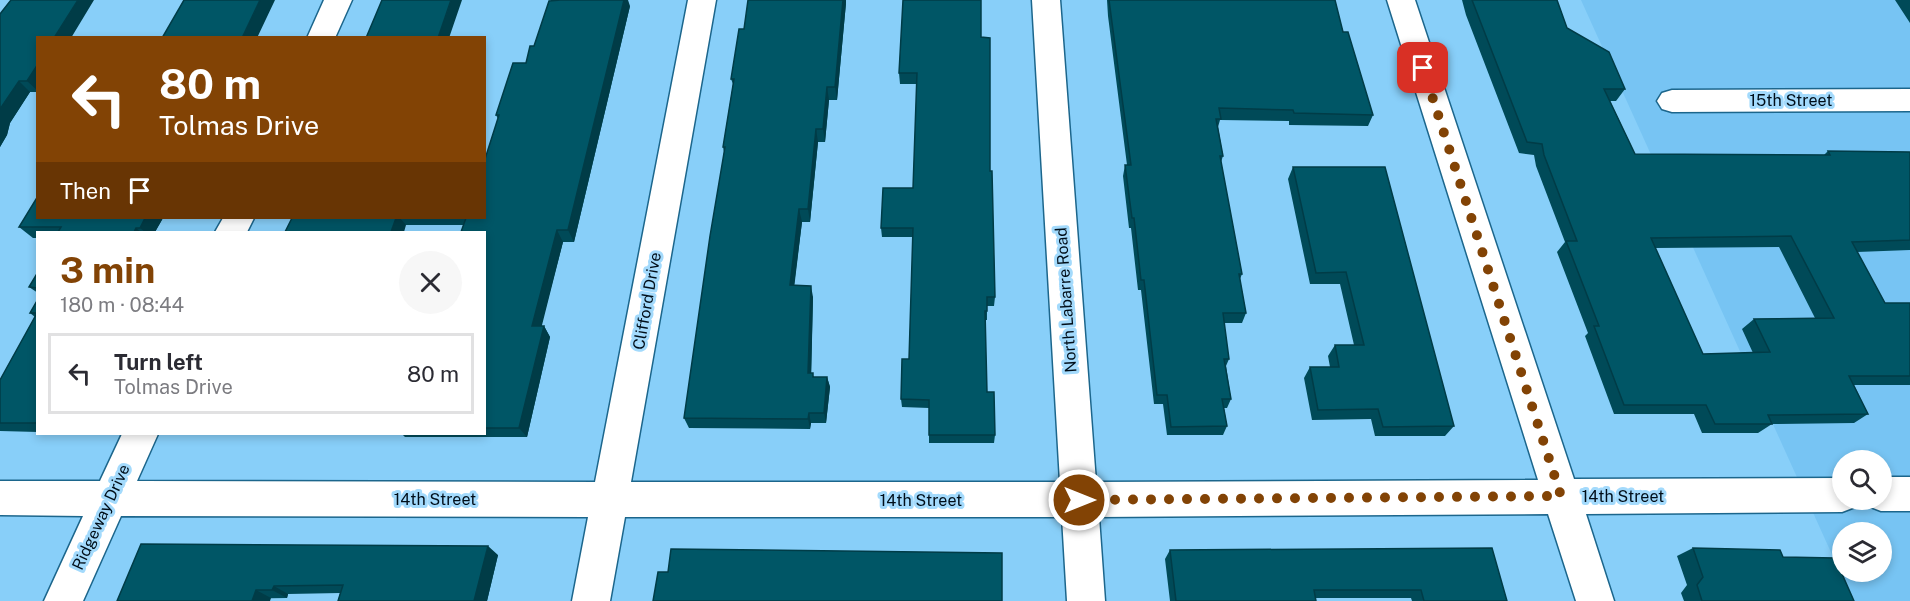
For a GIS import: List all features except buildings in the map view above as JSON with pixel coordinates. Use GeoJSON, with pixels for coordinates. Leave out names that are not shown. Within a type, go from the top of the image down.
{"type":"FeatureCollection","features":[{"type":"Feature","properties":{"kind":"street"},"geometry":{"type":"LineString","coordinates":[[322,36],[338,0]]}},
{"type":"Feature","properties":{"kind":"street","name":"Clifford Drive"},"geometry":{"type":"LineString","coordinates":[[591,601],[702,0]]}},
{"type":"Feature","properties":{"kind":"street","name":"North Labarre Road"},"geometry":{"type":"LineString","coordinates":[[1046,0],[1086,601]]}},
{"type":"Feature","properties":{"kind":"street"},"geometry":{"type":"LineString","coordinates":[[1401,0],[1595,601]]}},
{"type":"Feature","properties":{"kind":"street","name":"15th Street"},"geometry":{"type":"LineString","coordinates":[[1672,101],[1910,100]]}},
{"type":"Feature","properties":{"kind":"street","name":"Ridgeway Drive"},"geometry":{"type":"LineString","coordinates":[[63,601],[140,435]]}},
{"type":"Feature","properties":{"kind":"street"},"geometry":{"type":"LineString","coordinates":[[1892,494],[1910,494]]}},
{"type":"Feature","properties":{"kind":"street","name":"14th Street"},"geometry":{"type":"LineString","coordinates":[[0,498],[1079,500],[1832,495]]}},
{"type":"Feature","properties":{"kind":"shaded area"},"geometry":{"type":"Polygon","coordinates":[[[1581,0],[1910,0],[1910,601],[1853,601],[1844,582],[1892,582],[1892,522],[1832,522],[1832,555],[1581,0]]]}},
{"type":"Feature","properties":{"kind":"route"},"geometry":{"type":"LineString","coordinates":[[1079,500],[1561,496],[1423,68]]}}]}
